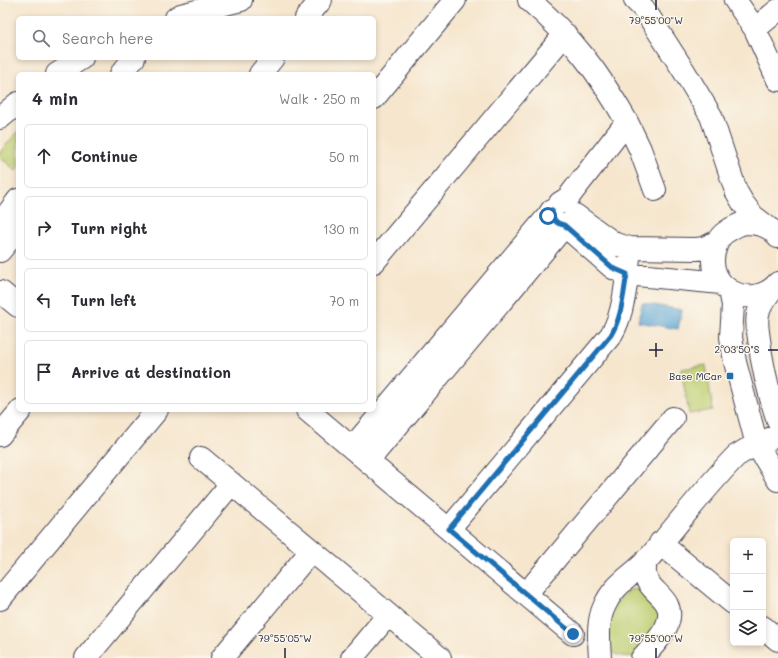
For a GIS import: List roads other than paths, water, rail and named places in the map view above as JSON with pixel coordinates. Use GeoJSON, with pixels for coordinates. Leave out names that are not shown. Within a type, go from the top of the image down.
{"type":"FeatureCollection","features":[{"type":"Feature","properties":{"kind":"street"},"geometry":{"type":"LineString","coordinates":[[181,16],[241,0]]}},
{"type":"Feature","properties":{"kind":"street"},"geometry":{"type":"LineString","coordinates":[[308,16],[321,0]]}},
{"type":"Feature","properties":{"kind":"street"},"geometry":{"type":"LineString","coordinates":[[376,96],[455,0]]}},
{"type":"Feature","properties":{"kind":"street"},"geometry":{"type":"LineString","coordinates":[[529,0],[565,34],[609,90],[640,149],[656,190]]}},
{"type":"Feature","properties":{"kind":"street"},"geometry":{"type":"LineString","coordinates":[[635,0],[644,9],[711,116],[736,191],[737,199],[735,213],[731,223],[720,238],[714,252],[713,262],[715,273],[725,287],[733,305],[731,336],[735,362],[757,445],[778,480]]}},
{"type":"Feature","properties":{"kind":"street"},"geometry":{"type":"LineString","coordinates":[[735,0],[756,29],[778,80]]}},
{"type":"Feature","properties":{"kind":"street"},"geometry":{"type":"LineString","coordinates":[[756,29],[778,10]]}},
{"type":"Feature","properties":{"kind":"street"},"geometry":{"type":"LineString","coordinates":[[376,260],[565,34]]}},
{"type":"Feature","properties":{"kind":"street"},"geometry":{"type":"LineString","coordinates":[[60,72],[79,60]]}},
{"type":"Feature","properties":{"kind":"street"},"geometry":{"type":"LineString","coordinates":[[123,72],[132,60]]}},
{"type":"Feature","properties":{"kind":"street"},"geometry":{"type":"LineString","coordinates":[[262,72],[271,60]]}},
{"type":"Feature","properties":{"kind":"street"},"geometry":{"type":"LineString","coordinates":[[0,118],[16,105]]}},
{"type":"Feature","properties":{"kind":"street"},"geometry":{"type":"LineString","coordinates":[[360,455],[458,338],[561,230],[566,211],[627,122]]}},
{"type":"Feature","properties":{"kind":"street"},"geometry":{"type":"LineString","coordinates":[[736,191],[748,210],[774,233]]}},
{"type":"Feature","properties":{"kind":"street"},"geometry":{"type":"LineString","coordinates":[[0,224],[16,203]]}},
{"type":"Feature","properties":{"kind":"street"},"geometry":{"type":"LineString","coordinates":[[449,529],[617,326],[627,274],[616,250],[566,211]]}},
{"type":"Feature","properties":{"kind":"street"},"geometry":{"type":"LineString","coordinates":[[616,250],[704,248],[720,238],[732,227],[743,223],[755,223],[774,233]]}},
{"type":"Feature","properties":{"kind":"street"},"geometry":{"type":"LineString","coordinates":[[0,251],[16,231]]}},
{"type":"Feature","properties":{"kind":"street"},"geometry":{"type":"LineString","coordinates":[[627,274],[725,287],[740,295],[752,296],[764,294],[776,285]]}},
{"type":"Feature","properties":{"kind":"street"},"geometry":{"type":"LineString","coordinates":[[776,285],[765,298],[760,307],[757,326],[761,355],[771,400],[778,421]]}},
{"type":"Feature","properties":{"kind":"street"},"geometry":{"type":"LineString","coordinates":[[0,292],[16,304]]}},
{"type":"Feature","properties":{"kind":"street"},"geometry":{"type":"LineString","coordinates":[[0,435],[18,412]]}},
{"type":"Feature","properties":{"kind":"street"},"geometry":{"type":"LineString","coordinates":[[0,599],[151,412]]}},
{"type":"Feature","properties":{"kind":"street"},"geometry":{"type":"LineString","coordinates":[[309,412],[573,634]]}},
{"type":"Feature","properties":{"kind":"street"},"geometry":{"type":"LineString","coordinates":[[526,594],[673,418]]}},
{"type":"Feature","properties":{"kind":"street"},"geometry":{"type":"LineString","coordinates":[[600,658],[600,620],[608,598],[625,578],[654,551],[736,456],[778,435]]}},
{"type":"Feature","properties":{"kind":"street"},"geometry":{"type":"LineString","coordinates":[[201,458],[440,658]]}},
{"type":"Feature","properties":{"kind":"street"},"geometry":{"type":"LineString","coordinates":[[86,658],[231,484]]}},
{"type":"Feature","properties":{"kind":"street"},"geometry":{"type":"LineString","coordinates":[[222,658],[311,551]]}},
{"type":"Feature","properties":{"kind":"street"},"geometry":{"type":"LineString","coordinates":[[654,551],[730,601]]}},
{"type":"Feature","properties":{"kind":"street"},"geometry":{"type":"LineString","coordinates":[[642,658],[664,631],[668,624],[669,616],[668,606],[665,600],[645,578],[645,566],[654,551]]}},
{"type":"Feature","properties":{"kind":"street"},"geometry":{"type":"LineString","coordinates":[[352,658],[388,615]]}},
{"type":"Feature","properties":{"kind":"street"},"geometry":{"type":"LineString","coordinates":[[766,630],[778,640]]}},
{"type":"Feature","properties":{"kind":"water"},"geometry":{"type":"Polygon","coordinates":[[[642,303],[682,310],[678,329],[638,322],[642,303]]]}},
{"type":"Feature","properties":{"kind":"place","name":"Base MCar"},"geometry":{"type":"Point","coordinates":[730,376]}}]}
